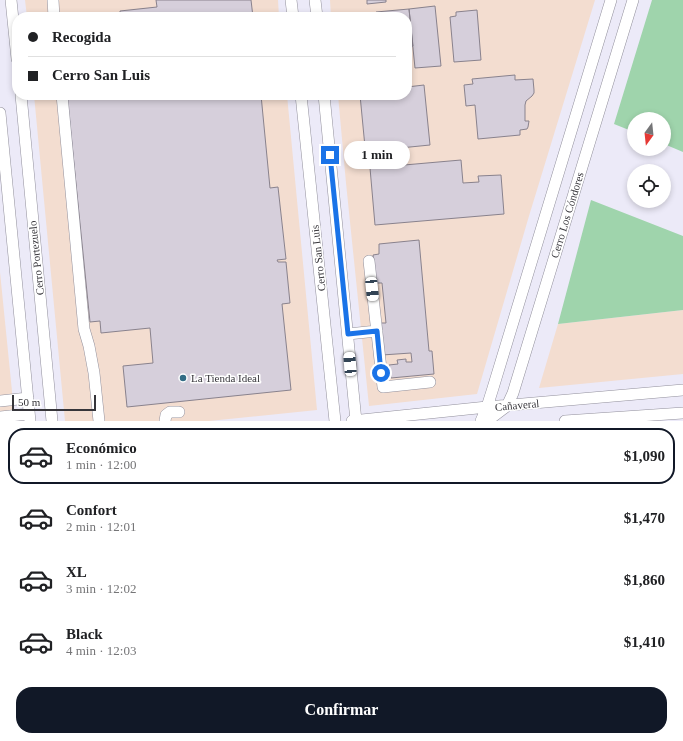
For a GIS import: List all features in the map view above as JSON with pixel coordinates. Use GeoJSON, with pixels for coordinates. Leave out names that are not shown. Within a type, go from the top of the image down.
{"type":"FeatureCollection","features":[{"type":"Feature","properties":{"kind":"street"},"geometry":{"type":"LineString","coordinates":[[11,0],[12,12]]}},
{"type":"Feature","properties":{"kind":"street"},"geometry":{"type":"LineString","coordinates":[[53,0],[54,12]]}},
{"type":"Feature","properties":{"kind":"street"},"geometry":{"type":"LineString","coordinates":[[291,0],[292,12]]}},
{"type":"Feature","properties":{"kind":"street"},"geometry":{"type":"LineString","coordinates":[[315,0],[316,12]]}},
{"type":"Feature","properties":{"kind":"street","name":"Cerro Los Cóndores"},"geometry":{"type":"LineString","coordinates":[[481,421],[487,407],[611,0]]}},
{"type":"Feature","properties":{"kind":"street","name":"Cerro Los Cóndores"},"geometry":{"type":"LineString","coordinates":[[507,406],[513,393],[633,0]]}},
{"type":"Feature","properties":{"kind":"street","name":"Cerro Portezuelo"},"geometry":{"type":"LineString","coordinates":[[20,100],[52,421]]}},
{"type":"Feature","properties":{"kind":"street"},"geometry":{"type":"LineString","coordinates":[[63,100],[84,329],[93,366],[99,421]]}},
{"type":"Feature","properties":{"kind":"street","name":"Cerro San Luis"},"geometry":{"type":"LineString","coordinates":[[302,100],[335,421]]}},
{"type":"Feature","properties":{"kind":"street","name":"Cerro San Luis"},"geometry":{"type":"LineString","coordinates":[[325,100],[356,421]]}},
{"type":"Feature","properties":{"kind":"street","name":"Cerro Portezuelo"},"geometry":{"type":"LineString","coordinates":[[0,113],[30,418]]}},
{"type":"Feature","properties":{"kind":"street"},"geometry":{"type":"LineString","coordinates":[[369,261],[383,387],[430,382]]}},
{"type":"Feature","properties":{"kind":"street"},"geometry":{"type":"LineString","coordinates":[[348,334],[377,331]]}},
{"type":"Feature","properties":{"kind":"street","name":"Cañaveral"},"geometry":{"type":"LineString","coordinates":[[352,421],[487,407],[683,390]]}},
{"type":"Feature","properties":{"kind":"street"},"geometry":{"type":"LineString","coordinates":[[0,401],[28,398]]}},
{"type":"Feature","properties":{"kind":"street"},"geometry":{"type":"LineString","coordinates":[[487,421],[507,406]]}},
{"type":"Feature","properties":{"kind":"street"},"geometry":{"type":"LineString","coordinates":[[165,421],[166,416],[170,412],[179,412]]}},
{"type":"Feature","properties":{"kind":"street"},"geometry":{"type":"LineString","coordinates":[[565,421],[683,412]]}},
{"type":"Feature","properties":{"kind":"street"},"geometry":{"type":"LineString","coordinates":[[0,417],[30,418]]}},
{"type":"Feature","properties":{"kind":"shaded area"},"geometry":{"type":"Polygon","coordinates":[[[25,0],[278,0],[279,12],[26,12],[25,0]]]}},
{"type":"Feature","properties":{"kind":"shaded area"},"geometry":{"type":"Polygon","coordinates":[[[330,0],[595,0],[529,216],[477,394],[369,406],[338,100],[412,100],[412,12],[331,12],[330,0]]]}},
{"type":"Feature","properties":{"kind":"shaded area"},"geometry":{"type":"Polygon","coordinates":[[[34,100],[287,100],[317,410],[209,421],[65,421],[34,100]]]}},
{"type":"Feature","properties":{"kind":"shaded area"},"geometry":{"type":"Polygon","coordinates":[[[0,272],[15,421],[0,421],[0,272]]]}},
{"type":"Feature","properties":{"kind":"shaded area"},"geometry":{"type":"Polygon","coordinates":[[[683,310],[683,374],[539,388],[558,324],[683,310]]]}},
{"type":"Feature","properties":{"kind":"green space"},"geometry":{"type":"Polygon","coordinates":[[[652,0],[683,0],[683,152],[671,147],[671,112],[627,112],[627,129],[614,124],[652,0]]]}},
{"type":"Feature","properties":{"kind":"green space"},"geometry":{"type":"Polygon","coordinates":[[[591,200],[683,236],[683,310],[558,324],[591,200]]]}},
{"type":"Feature","properties":{"kind":"building"},"geometry":{"type":"Polygon","coordinates":[[[156,0],[251,0],[252,12],[120,12],[157,7],[156,0]]]}},
{"type":"Feature","properties":{"kind":"building"},"geometry":{"type":"Polygon","coordinates":[[[367,0],[386,0],[386,2],[367,4],[367,0]]]}},
{"type":"Feature","properties":{"kind":"building"},"geometry":{"type":"Polygon","coordinates":[[[435,6],[441,66],[415,68],[412,38],[412,12],[409,12],[409,9],[435,6]]]}},
{"type":"Feature","properties":{"kind":"building"},"geometry":{"type":"Polygon","coordinates":[[[409,9],[409,12],[376,12],[409,9]]]}},
{"type":"Feature","properties":{"kind":"building"},"geometry":{"type":"Polygon","coordinates":[[[477,10],[481,60],[454,62],[450,17],[456,16],[456,12],[477,10]]]}},
{"type":"Feature","properties":{"kind":"building"},"geometry":{"type":"Polygon","coordinates":[[[515,75],[515,80],[533,79],[534,93],[526,101],[525,105],[525,121],[529,121],[527,129],[520,130],[520,135],[478,139],[475,105],[466,106],[464,85],[473,84],[472,79],[515,75]]]}},
{"type":"Feature","properties":{"kind":"building"},"geometry":{"type":"Polygon","coordinates":[[[424,85],[430,145],[380,150],[379,146],[365,147],[360,100],[412,100],[412,86],[424,85]]]}},
{"type":"Feature","properties":{"kind":"building"},"geometry":{"type":"Polygon","coordinates":[[[68,100],[261,100],[270,188],[278,187],[286,259],[277,260],[278,262],[286,262],[290,303],[282,304],[291,390],[127,407],[123,366],[153,363],[150,328],[101,333],[100,321],[90,322],[68,100]]]}},
{"type":"Feature","properties":{"kind":"building"},"geometry":{"type":"Polygon","coordinates":[[[461,160],[463,183],[479,182],[478,176],[501,175],[504,214],[375,225],[370,168],[461,160]]]}},
{"type":"Feature","properties":{"kind":"building"},"geometry":{"type":"Polygon","coordinates":[[[419,240],[429,351],[432,351],[434,374],[391,378],[389,365],[398,364],[397,360],[406,359],[406,362],[412,362],[411,353],[382,355],[379,323],[386,323],[382,283],[376,283],[373,255],[379,254],[379,244],[419,240]]]}},
{"type":"Feature","properties":{"kind":"place","name":"La Tienda Ideal"},"geometry":{"type":"Point","coordinates":[183,378]}},
{"type":"Feature","properties":{"kind":"route"},"geometry":{"type":"LineString","coordinates":[[330,155],[348,334],[377,331],[381,373]]}}]}
